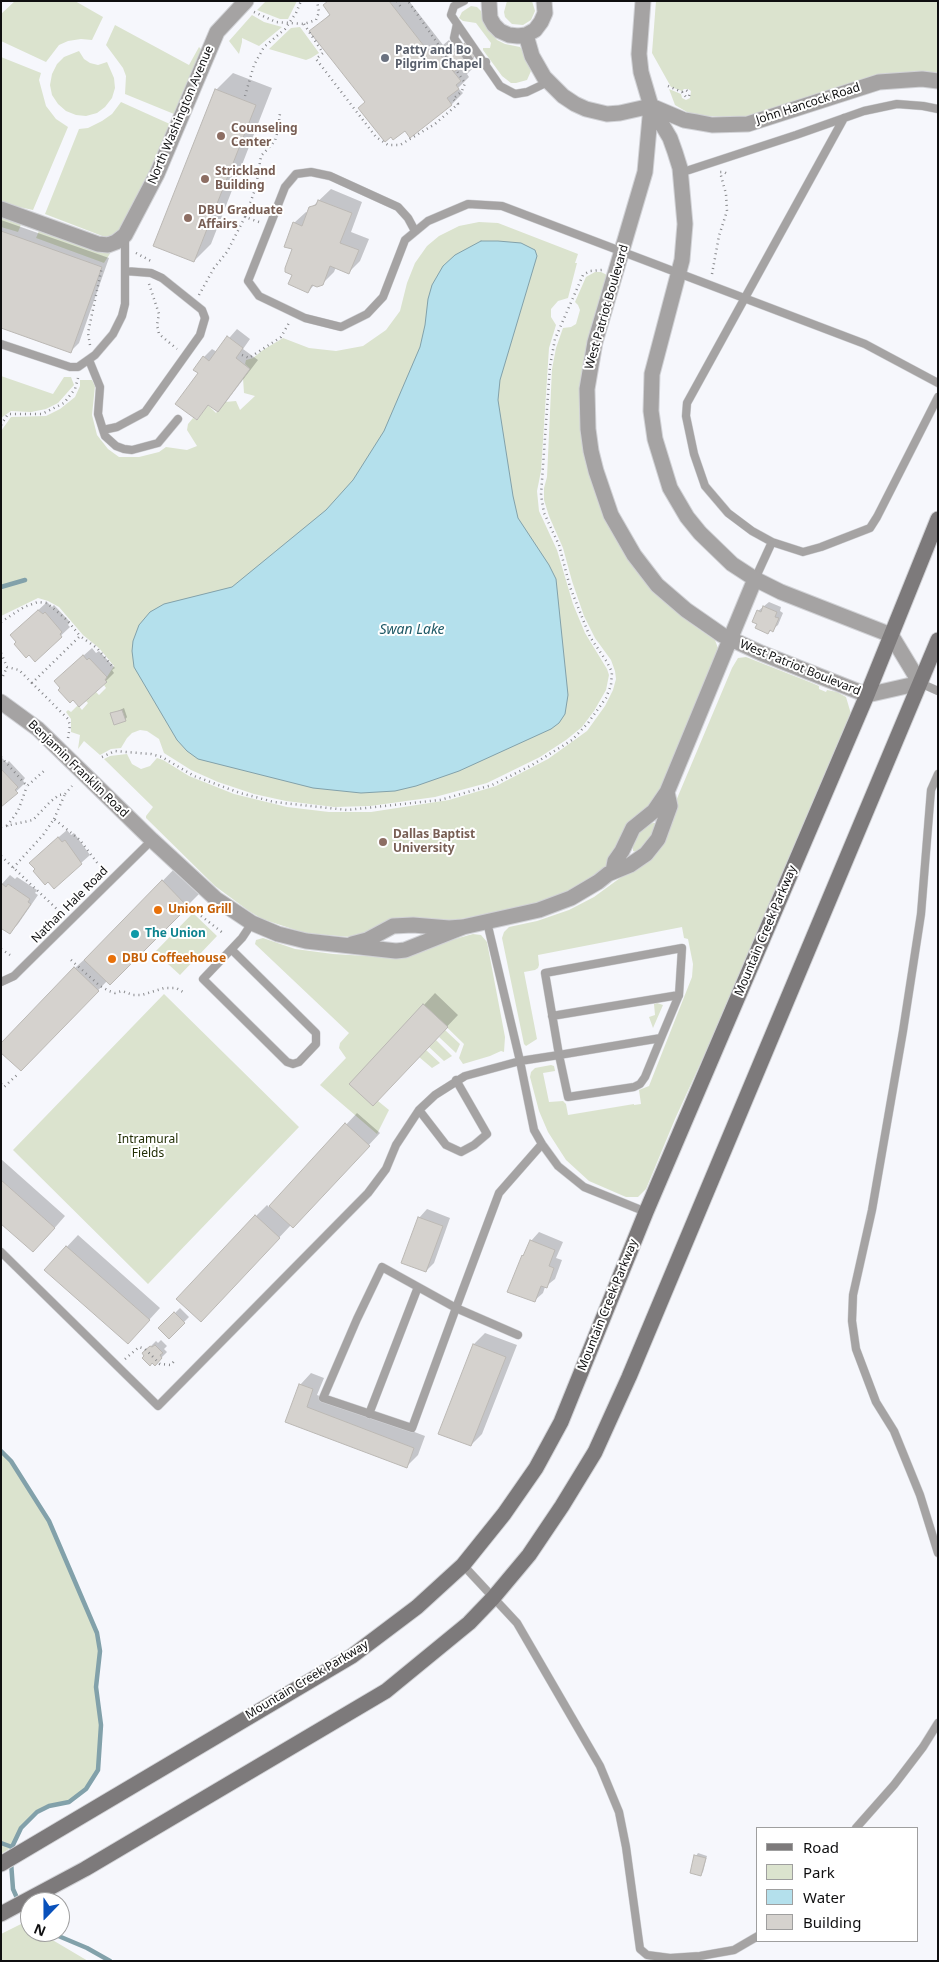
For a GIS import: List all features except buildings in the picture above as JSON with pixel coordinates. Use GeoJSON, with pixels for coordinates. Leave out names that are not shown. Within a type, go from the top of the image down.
{"type":"FeatureCollection","features":[{"type":"Feature","properties":{"kind":"main road","name":"Mountain Creek Parkway"},"geometry":{"type":"LineString","coordinates":[[1,1864],[352,1656],[417,1607],[463,1566],[504,1514],[536,1468],[561,1422],[646,1212],[867,695],[938,519]]}},
{"type":"Feature","properties":{"kind":"main road"},"geometry":{"type":"LineString","coordinates":[[1,1914],[85,1869],[386,1691],[469,1623],[494,1598],[529,1555],[595,1452],[633,1367],[938,640]]}},
{"type":"Feature","properties":{"kind":"street"},"geometry":{"type":"LineString","coordinates":[[489,1],[490,18],[494,25],[500,32],[509,35],[526,35],[535,30],[541,22],[548,5]]}},
{"type":"Feature","properties":{"kind":"street","name":"West Patriot Boulevard"},"geometry":{"type":"LineString","coordinates":[[643,1],[639,64],[651,106],[670,138],[680,172],[685,224],[679,274],[652,374],[651,411],[658,455],[670,488],[687,517],[732,564],[755,579],[782,592],[891,635]]}},
{"type":"Feature","properties":{"kind":"street","name":"North Washington Avenue"},"geometry":{"type":"LineString","coordinates":[[125,235],[157,174],[217,32],[249,6]]}},
{"type":"Feature","properties":{"kind":"street"},"geometry":{"type":"LineString","coordinates":[[526,35],[537,67],[548,82],[575,104],[596,112],[620,113],[651,106]]}},
{"type":"Feature","properties":{"kind":"street","name":"John Hancock Road"},"geometry":{"type":"LineString","coordinates":[[651,106],[672,116],[696,122],[748,124],[879,82],[922,79],[938,81]]}},
{"type":"Feature","properties":{"kind":"street","name":"West Patriot Boulevard"},"geometry":{"type":"LineString","coordinates":[[651,106],[648,160],[593,350],[587,389],[588,429],[591,452],[611,516],[644,570],[664,591],[707,626],[732,640],[867,695],[920,683]]}},
{"type":"Feature","properties":{"kind":"street"},"geometry":{"type":"LineString","coordinates":[[1,209],[98,244],[108,245],[125,235]]}},
{"type":"Feature","properties":{"kind":"street"},"geometry":{"type":"LineString","coordinates":[[613,871],[615,861],[633,828],[654,811],[668,792],[732,640],[755,579]]}},
{"type":"Feature","properties":{"kind":"street"},"geometry":{"type":"LineString","coordinates":[[891,635],[920,683]]}},
{"type":"Feature","properties":{"kind":"street","name":"Benjamin Franklin Road"},"geometry":{"type":"LineString","coordinates":[[1,702],[38,729],[152,840],[216,899],[252,923],[292,938],[396,951],[405,950],[463,927]]}},
{"type":"Feature","properties":{"kind":"street"},"geometry":{"type":"LineString","coordinates":[[350,945],[367,940],[392,926],[463,927],[555,905],[598,882],[613,871],[630,866],[646,854],[658,839],[670,806],[668,792]]}},
{"type":"Feature","properties":{"kind":"lane"},"geometry":{"type":"LineString","coordinates":[[464,1],[454,6],[451,15],[486,62],[500,86],[515,94],[527,92],[548,82]]}},
{"type":"Feature","properties":{"kind":"lane"},"geometry":{"type":"LineString","coordinates":[[457,24],[454,38],[472,64],[486,62]]}},
{"type":"Feature","properties":{"kind":"lane"},"geometry":{"type":"LineString","coordinates":[[680,172],[864,111],[897,104],[938,109]]}},
{"type":"Feature","properties":{"kind":"lane"},"geometry":{"type":"LineString","coordinates":[[844,118],[687,403],[686,416],[694,454],[705,486],[728,513],[752,531],[772,542],[803,552],[870,528],[877,518],[938,397]]}},
{"type":"Feature","properties":{"kind":"lane"},"geometry":{"type":"LineString","coordinates":[[415,231],[408,218],[398,208],[330,176],[311,172],[296,174],[285,187],[248,281],[259,296],[305,318],[341,326],[367,314],[383,297],[405,240],[428,221],[468,204],[502,206],[865,344],[938,383]]}},
{"type":"Feature","properties":{"kind":"lane"},"geometry":{"type":"LineString","coordinates":[[1,344],[62,365],[78,367],[92,358],[107,343],[122,316],[126,291],[125,235]]}},
{"type":"Feature","properties":{"kind":"lane"},"geometry":{"type":"LineString","coordinates":[[103,430],[130,422],[146,412],[200,335],[204,326],[205,318],[202,310],[162,278],[151,273],[125,271]]}},
{"type":"Feature","properties":{"kind":"lane"},"geometry":{"type":"LineString","coordinates":[[92,358],[100,387],[98,414],[106,436],[116,446],[132,450],[158,443],[178,419]]}},
{"type":"Feature","properties":{"kind":"lane"},"geometry":{"type":"LineString","coordinates":[[755,579],[772,542]]}},
{"type":"Feature","properties":{"kind":"lane"},"geometry":{"type":"LineString","coordinates":[[920,683],[938,691]]}},
{"type":"Feature","properties":{"kind":"lane"},"geometry":{"type":"LineString","coordinates":[[938,774],[931,790],[921,914],[903,1031],[872,1210],[852,1295],[852,1320],[856,1349],[876,1402],[894,1431],[920,1495],[938,1553]]}},
{"type":"Feature","properties":{"kind":"lane","name":"Nathan Hale Road"},"geometry":{"type":"LineString","coordinates":[[1,982],[14,976],[152,840]]}},
{"type":"Feature","properties":{"kind":"lane"},"geometry":{"type":"LineString","coordinates":[[487,922],[520,1061],[534,1130],[561,1169],[584,1188],[646,1212]]}},
{"type":"Feature","properties":{"kind":"lane"},"geometry":{"type":"LineString","coordinates":[[232,950],[316,1033],[318,1037],[316,1044],[299,1062],[293,1064],[287,1062],[202,979],[232,950],[252,923]]}},
{"type":"Feature","properties":{"kind":"lane"},"geometry":{"type":"LineString","coordinates":[[682,948],[679,995],[645,1077],[640,1084],[634,1087],[568,1097],[545,973],[682,948]]}},
{"type":"Feature","properties":{"kind":"lane"},"geometry":{"type":"LineString","coordinates":[[552,1016],[679,995]]}},
{"type":"Feature","properties":{"kind":"lane"},"geometry":{"type":"LineString","coordinates":[[1,1252],[158,1406],[368,1193],[386,1169],[396,1145],[419,1110],[435,1095],[465,1076],[520,1061],[661,1038]]}},
{"type":"Feature","properties":{"kind":"lane"},"geometry":{"type":"LineString","coordinates":[[419,1110],[446,1145],[461,1152],[474,1145],[487,1134],[456,1080]]}},
{"type":"Feature","properties":{"kind":"lane"},"geometry":{"type":"LineString","coordinates":[[518,1335],[456,1308],[382,1267],[357,1318],[323,1398],[412,1428],[456,1308],[499,1194],[542,1144]]}},
{"type":"Feature","properties":{"kind":"lane"},"geometry":{"type":"LineString","coordinates":[[369,1414],[418,1287]]}},
{"type":"Feature","properties":{"kind":"lane"},"geometry":{"type":"LineString","coordinates":[[463,1566],[517,1623],[600,1766],[618,1812],[626,1847],[640,1949],[647,1955],[670,1958],[700,1956],[734,1950],[756,1937]]}},
{"type":"Feature","properties":{"kind":"lane"},"geometry":{"type":"LineString","coordinates":[[857,1827],[894,1785],[923,1747],[938,1723]]}},
{"type":"Feature","properties":{"kind":"path"},"geometry":{"type":"LineString","coordinates":[[246,96],[254,65],[264,47],[289,23],[301,1]]}},
{"type":"Feature","properties":{"kind":"path"},"geometry":{"type":"LineString","coordinates":[[249,6],[276,22],[304,24],[316,20],[319,12],[317,1]]}},
{"type":"Feature","properties":{"kind":"path"},"geometry":{"type":"LineString","coordinates":[[397,1],[402,9]]}},
{"type":"Feature","properties":{"kind":"path"},"geometry":{"type":"LineString","coordinates":[[304,24],[323,53],[316,59],[376,137],[388,145],[400,145],[435,124],[458,104],[453,99],[462,91],[465,83],[408,1]]}},
{"type":"Feature","properties":{"kind":"path"},"geometry":{"type":"LineString","coordinates":[[668,86],[682,92]]}},
{"type":"Feature","properties":{"kind":"path"},"geometry":{"type":"LineString","coordinates":[[192,291],[198,296],[214,268],[226,252],[245,217],[256,187],[261,156],[275,141],[280,113]]}},
{"type":"Feature","properties":{"kind":"path"},"geometry":{"type":"LineString","coordinates":[[712,274],[719,236],[727,211],[726,194],[720,172],[729,175]]}},
{"type":"Feature","properties":{"kind":"path"},"geometry":{"type":"LineString","coordinates":[[245,217],[260,222]]}},
{"type":"Feature","properties":{"kind":"path"},"geometry":{"type":"LineString","coordinates":[[125,235],[138,255],[152,262]]}},
{"type":"Feature","properties":{"kind":"path"},"geometry":{"type":"LineString","coordinates":[[92,358],[88,333],[102,267]]}},
{"type":"Feature","properties":{"kind":"path"},"geometry":{"type":"LineString","coordinates":[[102,757],[115,751],[151,754],[162,757],[194,776],[240,793],[274,802],[347,810],[440,800],[492,785],[532,765],[572,740],[588,724],[606,698],[611,685],[612,672],[590,637],[570,587],[559,546],[544,513],[541,495],[550,366],[555,339],[583,275],[600,269],[615,273]]}},
{"type":"Feature","properties":{"kind":"path"},"geometry":{"type":"LineString","coordinates":[[145,272],[159,314],[157,325],[159,334],[186,355]]}},
{"type":"Feature","properties":{"kind":"path"},"geometry":{"type":"LineString","coordinates":[[242,355],[249,358],[281,338],[293,312]]}},
{"type":"Feature","properties":{"kind":"path"},"geometry":{"type":"LineString","coordinates":[[1,425],[8,414],[42,414],[64,403],[75,389],[78,380],[78,367]]}},
{"type":"Feature","properties":{"kind":"path"},"geometry":{"type":"LineString","coordinates":[[1,622],[24,607],[38,602],[47,602],[55,608],[80,636],[96,648],[112,666]]}},
{"type":"Feature","properties":{"kind":"path"},"geometry":{"type":"LineString","coordinates":[[32,682],[80,636]]}},
{"type":"Feature","properties":{"kind":"path"},"geometry":{"type":"LineString","coordinates":[[1,653],[7,667],[3,676]]}},
{"type":"Feature","properties":{"kind":"path"},"geometry":{"type":"LineString","coordinates":[[7,667],[19,670],[68,719],[70,725],[68,740]]}},
{"type":"Feature","properties":{"kind":"path"},"geometry":{"type":"LineString","coordinates":[[1,757],[27,786]]}},
{"type":"Feature","properties":{"kind":"path"},"geometry":{"type":"LineString","coordinates":[[7,826],[18,811],[27,786],[45,770]]}},
{"type":"Feature","properties":{"kind":"path"},"geometry":{"type":"LineString","coordinates":[[13,868],[43,835],[60,809],[65,794],[72,786]]}},
{"type":"Feature","properties":{"kind":"path"},"geometry":{"type":"LineString","coordinates":[[1,827],[33,820],[50,802],[59,795],[65,794]]}},
{"type":"Feature","properties":{"kind":"path"},"geometry":{"type":"LineString","coordinates":[[54,819],[80,840],[98,864]]}},
{"type":"Feature","properties":{"kind":"path"},"geometry":{"type":"LineString","coordinates":[[1,856],[70,921]]}},
{"type":"Feature","properties":{"kind":"path"},"geometry":{"type":"LineString","coordinates":[[203,907],[196,912],[223,932]]}},
{"type":"Feature","properties":{"kind":"path"},"geometry":{"type":"LineString","coordinates":[[1,949],[10,955]]}},
{"type":"Feature","properties":{"kind":"path"},"geometry":{"type":"LineString","coordinates":[[71,960],[100,986],[115,993],[122,991],[133,995],[142,995],[164,988],[176,988],[183,992]]}},
{"type":"Feature","properties":{"kind":"path"},"geometry":{"type":"LineString","coordinates":[[1,1084],[4,1087],[18,1074]]}},
{"type":"Feature","properties":{"kind":"path"},"geometry":{"type":"LineString","coordinates":[[123,1362],[139,1347],[145,1349],[160,1364],[165,1366],[171,1365],[175,1360]]}},
{"type":"Feature","properties":{"kind":"green space"},"geometry":{"type":"Polygon","coordinates":[[[15,1],[75,1],[103,17],[92,40],[81,39],[59,45],[46,62],[1,41],[1,14],[15,1]]]}},
{"type":"Feature","properties":{"kind":"green space"},"geometry":{"type":"Polygon","coordinates":[[[266,1],[297,1],[288,19],[280,19],[257,10],[266,1]]]}},
{"type":"Feature","properties":{"kind":"green space"},"geometry":{"type":"Polygon","coordinates":[[[507,1],[532,1],[535,11],[531,20],[523,25],[512,24],[505,17],[504,12],[507,1]]]}},
{"type":"Feature","properties":{"kind":"green space"},"geometry":{"type":"Polygon","coordinates":[[[656,1],[938,1],[938,76],[772,113],[740,118],[692,115],[675,105],[669,89],[681,94],[682,98],[686,100],[690,98],[691,91],[684,89],[682,91],[671,87],[652,53],[656,1]]]}},
{"type":"Feature","properties":{"kind":"green space"},"geometry":{"type":"Polygon","coordinates":[[[471,6],[477,7],[481,11],[485,25],[497,40],[520,47],[531,71],[527,80],[511,83],[502,76],[483,50],[483,48],[490,48],[491,43],[476,23],[463,21],[459,18],[462,12],[471,6]]]}},
{"type":"Feature","properties":{"kind":"green space"},"geometry":{"type":"Polygon","coordinates":[[[252,15],[264,22],[282,27],[259,46],[242,38],[239,54],[229,41],[252,15]]]}},
{"type":"Feature","properties":{"kind":"green space"},"geometry":{"type":"Polygon","coordinates":[[[115,25],[189,65],[199,47],[201,49],[174,114],[125,94],[126,76],[123,68],[106,45],[115,25]]]}},
{"type":"Feature","properties":{"kind":"green space"},"geometry":{"type":"Polygon","coordinates":[[[300,27],[319,53],[306,60],[269,49],[291,28],[300,27]]]}},
{"type":"Feature","properties":{"kind":"green space"},"geometry":{"type":"Polygon","coordinates":[[[79,51],[84,59],[90,63],[98,65],[107,62],[114,78],[115,88],[112,98],[97,113],[86,116],[66,111],[52,95],[50,85],[52,74],[57,64],[64,57],[79,51]]]}},
{"type":"Feature","properties":{"kind":"green space"},"geometry":{"type":"Polygon","coordinates":[[[1,57],[41,73],[39,80],[46,106],[56,119],[68,127],[33,210],[1,203],[1,57]]]}},
{"type":"Feature","properties":{"kind":"green space"},"geometry":{"type":"Polygon","coordinates":[[[121,102],[172,125],[141,196],[117,236],[105,237],[45,214],[79,129],[88,128],[102,121],[112,114],[121,102]]]}},
{"type":"Feature","properties":{"kind":"green space"},"geometry":{"type":"Polygon","coordinates":[[[1,211],[23,220],[18,232],[1,227],[1,211]]]}},
{"type":"Feature","properties":{"kind":"green space"},"geometry":{"type":"Polygon","coordinates":[[[479,222],[498,223],[578,254],[568,298],[558,301],[551,309],[551,317],[556,325],[549,348],[541,471],[537,491],[539,511],[557,550],[573,604],[585,633],[609,675],[606,690],[582,727],[540,757],[487,783],[435,797],[370,806],[334,807],[286,801],[254,794],[218,782],[191,770],[164,753],[159,739],[147,731],[140,730],[132,733],[121,748],[111,749],[100,755],[84,741],[78,749],[80,735],[71,732],[71,719],[66,712],[68,710],[71,712],[78,705],[82,710],[88,703],[86,701],[96,692],[99,695],[106,688],[104,685],[107,682],[105,680],[114,666],[99,648],[83,635],[59,607],[48,601],[38,598],[1,616],[1,431],[11,417],[46,416],[60,409],[75,397],[80,386],[80,380],[92,380],[95,386],[92,415],[97,435],[108,449],[119,457],[139,457],[159,452],[166,447],[187,450],[197,446],[187,430],[188,424],[193,418],[197,420],[208,405],[216,413],[225,402],[236,401],[240,410],[255,396],[244,393],[243,378],[250,369],[245,364],[246,360],[253,358],[283,338],[309,348],[336,351],[363,346],[386,330],[400,311],[407,283],[415,263],[427,246],[439,236],[459,226],[479,222]]]}},
{"type":"Feature","properties":{"kind":"green space"},"geometry":{"type":"Polygon","coordinates":[[[41,226],[111,252],[104,263],[36,238],[41,226]]]}},
{"type":"Feature","properties":{"kind":"green space"},"geometry":{"type":"Polygon","coordinates":[[[595,272],[601,272],[609,276],[585,361],[587,462],[600,506],[629,561],[661,599],[715,640],[719,651],[660,792],[607,866],[577,887],[532,905],[350,937],[305,933],[262,919],[215,886],[146,818],[153,807],[104,759],[110,756],[127,754],[132,764],[141,769],[150,766],[157,758],[189,776],[234,794],[287,807],[329,812],[371,812],[449,800],[496,786],[548,759],[587,731],[605,706],[613,690],[616,679],[615,671],[611,660],[595,638],[584,616],[563,548],[544,500],[544,488],[547,477],[552,369],[556,348],[563,328],[576,324],[580,310],[575,302],[586,277],[595,272]]]}},
{"type":"Feature","properties":{"kind":"green space"},"geometry":{"type":"Polygon","coordinates":[[[1,376],[53,394],[64,377],[71,377],[74,385],[58,403],[46,409],[31,412],[11,411],[1,418],[1,376]]]}},
{"type":"Feature","properties":{"kind":"green space"},"geometry":{"type":"Polygon","coordinates":[[[746,657],[819,686],[819,689],[826,692],[827,690],[837,692],[846,697],[851,714],[772,907],[675,1119],[646,1189],[638,1197],[626,1197],[589,1181],[566,1160],[548,1132],[539,1111],[530,1077],[531,1072],[535,1068],[554,1066],[555,1071],[543,1073],[549,1102],[563,1101],[566,1104],[568,1115],[641,1104],[639,1090],[649,1086],[692,977],[693,964],[688,939],[684,938],[682,927],[538,955],[538,968],[524,972],[537,1039],[526,1046],[524,1044],[502,938],[504,932],[509,927],[537,921],[569,910],[594,897],[657,851],[668,833],[673,808],[732,668],[738,658],[746,657]]]}},
{"type":"Feature","properties":{"kind":"green space"},"geometry":{"type":"Polygon","coordinates":[[[656,823],[653,840],[636,852],[633,851],[633,843],[637,836],[644,827],[656,823]]]}},
{"type":"Feature","properties":{"kind":"green space"},"geometry":{"type":"Polygon","coordinates":[[[193,913],[217,936],[180,975],[155,952],[193,913]]]}},
{"type":"Feature","properties":{"kind":"green space"},"geometry":{"type":"Polygon","coordinates":[[[473,934],[481,935],[487,942],[505,1037],[504,1052],[501,1051],[463,1064],[459,1058],[464,1044],[423,1004],[378,1101],[389,1110],[377,1134],[320,1085],[346,1058],[339,1048],[340,1043],[349,1033],[255,944],[256,940],[263,938],[295,949],[333,954],[400,958],[473,934]]]}},
{"type":"Feature","properties":{"kind":"green space","name":"Intramural Fields"},"geometry":{"type":"Polygon","coordinates":[[[164,994],[299,1127],[148,1284],[13,1150],[164,994]]]}},
{"type":"Feature","properties":{"kind":"green space"},"geometry":{"type":"Polygon","coordinates":[[[654,1004],[663,1005],[653,1028],[649,1017],[655,1015],[654,1004]]]}},
{"type":"Feature","properties":{"kind":"green space"},"geometry":{"type":"Polygon","coordinates":[[[445,1030],[460,1044],[456,1053],[439,1037],[445,1030]]]}},
{"type":"Feature","properties":{"kind":"green space"},"geometry":{"type":"Polygon","coordinates":[[[436,1040],[452,1056],[444,1061],[429,1047],[436,1040]]]}},
{"type":"Feature","properties":{"kind":"green space"},"geometry":{"type":"Polygon","coordinates":[[[426,1050],[440,1063],[432,1068],[419,1057],[426,1050]]]}},
{"type":"Feature","properties":{"kind":"green space"},"geometry":{"type":"Polygon","coordinates":[[[1,1451],[11,1461],[48,1521],[97,1633],[100,1651],[96,1687],[101,1725],[97,1770],[86,1789],[69,1802],[49,1806],[37,1812],[21,1828],[12,1847],[1,1854],[1,1451]]]}},
{"type":"Feature","properties":{"kind":"green space"},"geometry":{"type":"Polygon","coordinates":[[[20,1924],[20,1942],[56,1942],[88,1961],[1,1961],[1,1934],[20,1924]]]}},
{"type":"Feature","properties":{"kind":"water","name":"Swan Lake"},"geometry":{"type":"Polygon","coordinates":[[[481,241],[521,243],[535,250],[537,256],[500,380],[498,400],[518,518],[556,579],[568,695],[565,714],[559,723],[551,729],[459,771],[395,791],[361,793],[313,788],[198,759],[177,740],[134,667],[133,641],[139,625],[150,612],[164,604],[232,587],[326,510],[353,480],[384,431],[420,347],[432,285],[443,266],[455,255],[481,241]]]}},
{"type":"Feature","properties":{"kind":"waterway"},"geometry":{"type":"LineString","coordinates":[[1,587],[25,580]]}},
{"type":"Feature","properties":{"kind":"waterway"},"geometry":{"type":"LineString","coordinates":[[1,1451],[11,1461],[49,1521],[97,1633],[100,1651],[96,1687],[101,1725],[98,1770],[86,1789],[69,1802],[49,1806],[37,1812],[21,1828],[12,1847]]}},
{"type":"Feature","properties":{"kind":"waterway"},"geometry":{"type":"LineString","coordinates":[[1,1843],[12,1847],[12,1849]]}},
{"type":"Feature","properties":{"kind":"waterway"},"geometry":{"type":"LineString","coordinates":[[11,1862],[13,1889],[20,1905]]}},
{"type":"Feature","properties":{"kind":"waterway"},"geometry":{"type":"LineString","coordinates":[[70,1941],[110,1961]]}},
{"type":"Feature","properties":{"kind":"place","name":"Patty and Bo Pilgrim Chapel"},"geometry":{"type":"Point","coordinates":[385,58]}},
{"type":"Feature","properties":{"kind":"place","name":"Counseling Center"},"geometry":{"type":"Point","coordinates":[221,136]}},
{"type":"Feature","properties":{"kind":"place","name":"Strickland Building"},"geometry":{"type":"Point","coordinates":[205,179]}},
{"type":"Feature","properties":{"kind":"place","name":"DBU Graduate Affairs"},"geometry":{"type":"Point","coordinates":[188,218]}},
{"type":"Feature","properties":{"kind":"place","name":"Dallas Baptist University"},"geometry":{"type":"Point","coordinates":[383,842]}},
{"type":"Feature","properties":{"kind":"place","name":"Union Grill"},"geometry":{"type":"Point","coordinates":[158,910]}},
{"type":"Feature","properties":{"kind":"place","name":"The Union"},"geometry":{"type":"Point","coordinates":[135,934]}},
{"type":"Feature","properties":{"kind":"place","name":"DBU Coffeehouse"},"geometry":{"type":"Point","coordinates":[112,959]}}]}
